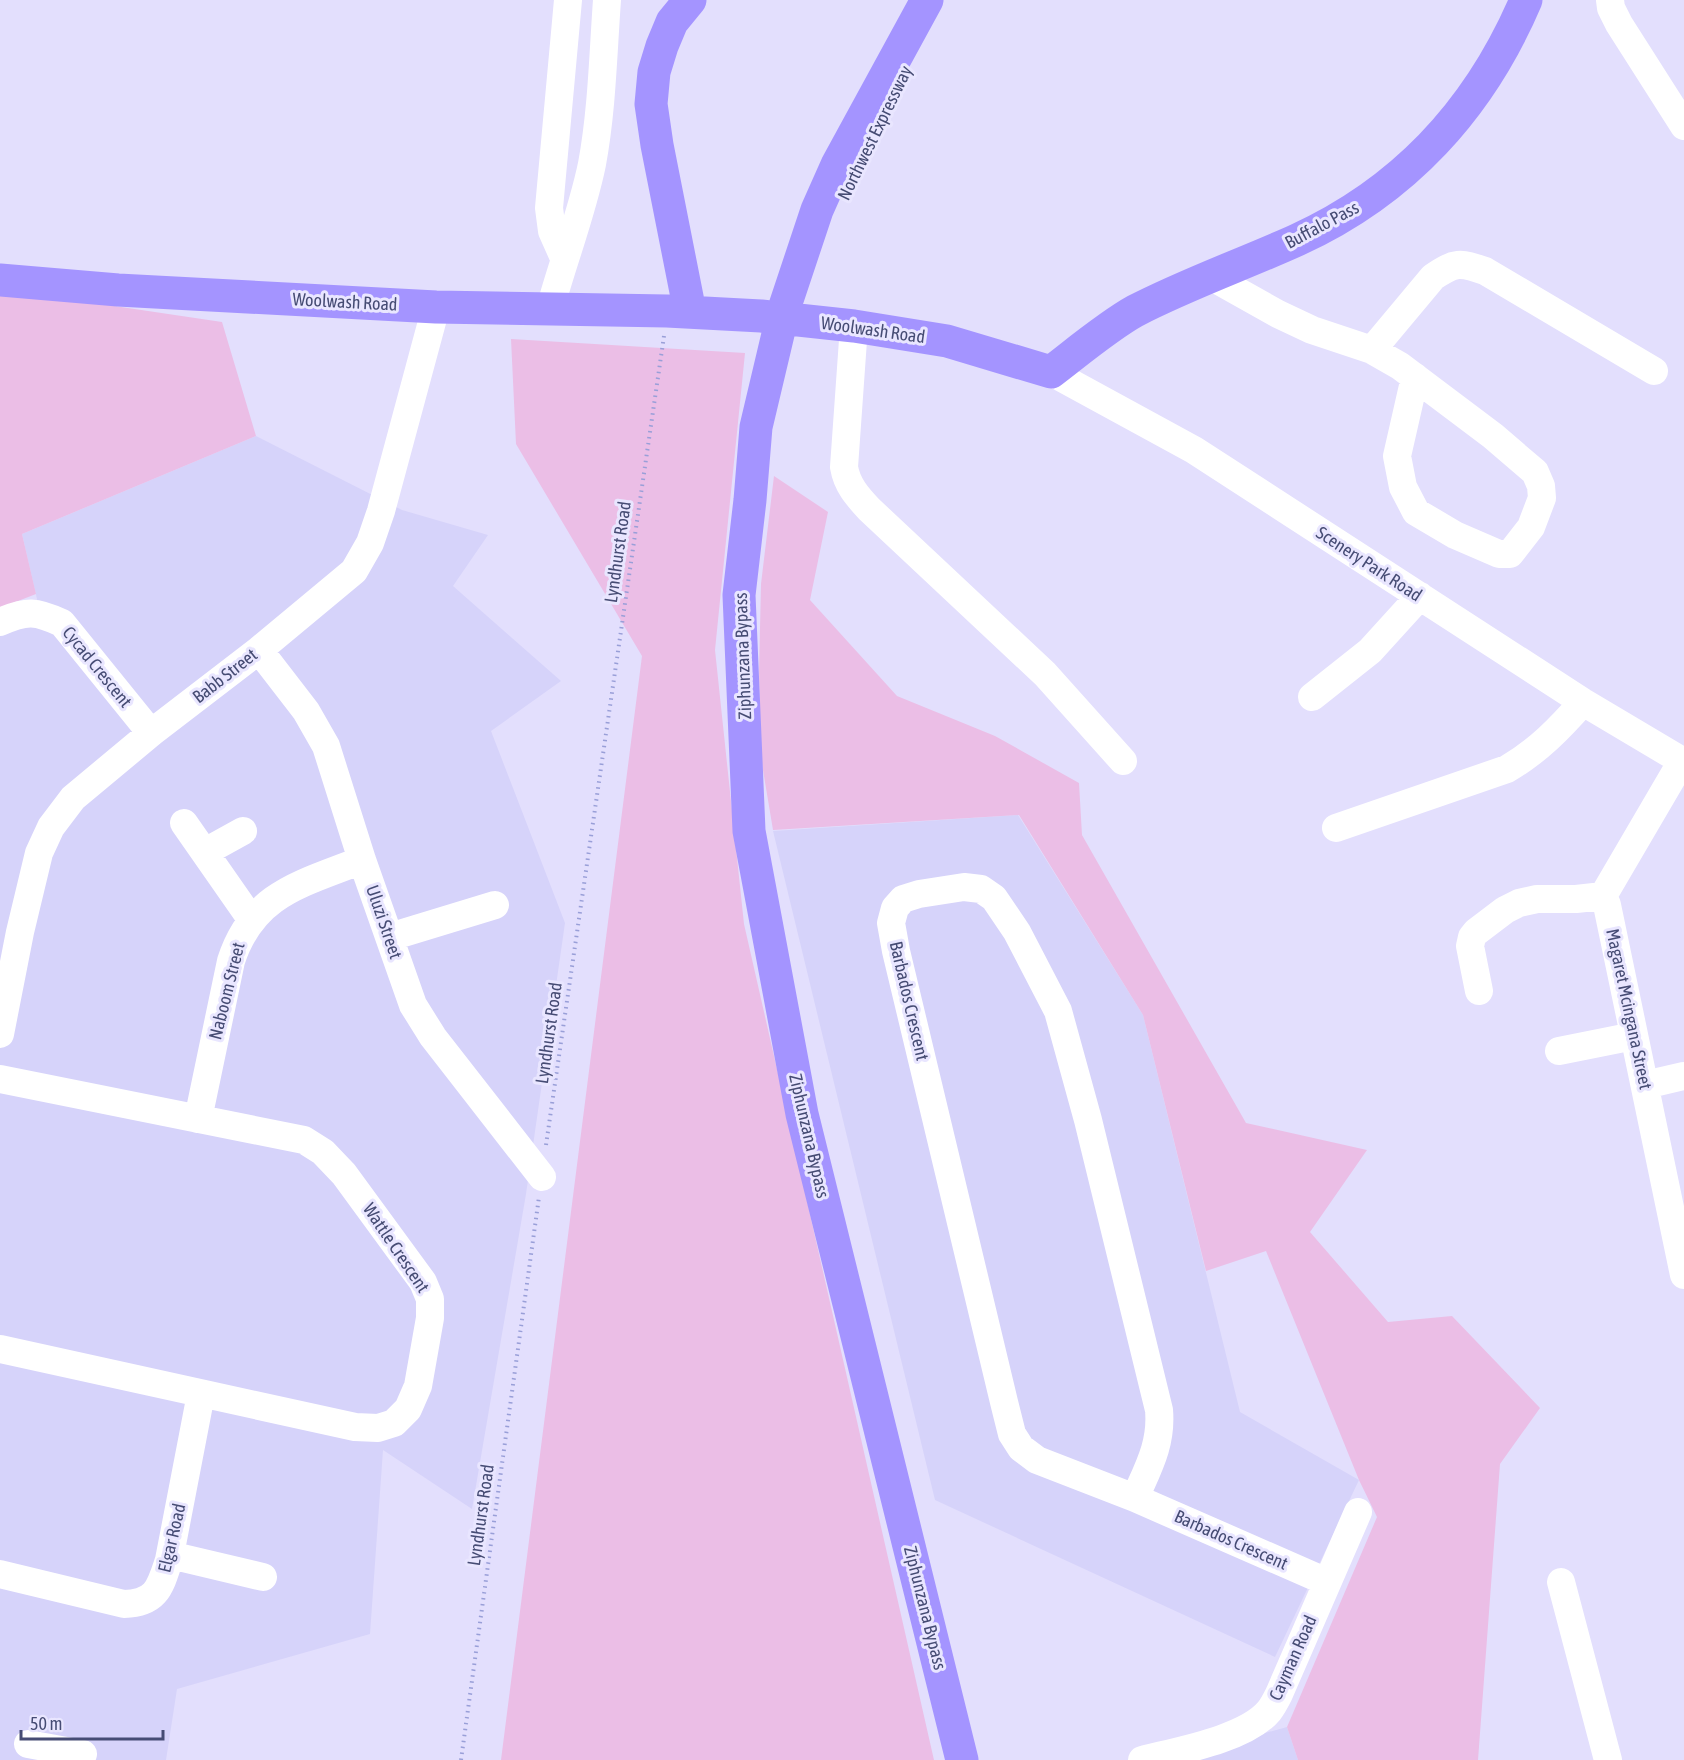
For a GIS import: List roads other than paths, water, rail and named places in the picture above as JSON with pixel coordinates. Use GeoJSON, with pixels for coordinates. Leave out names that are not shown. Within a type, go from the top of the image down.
{"type":"FeatureCollection","features":[{"type":"Feature","properties":{"kind":"main road"},"geometry":{"type":"LineString","coordinates":[[679,312],[651,104],[654,72],[662,46],[672,22],[690,0]]}},
{"type":"Feature","properties":{"kind":"main road"},"geometry":{"type":"LineString","coordinates":[[893,60],[902,36],[905,16],[904,0]]}},
{"type":"Feature","properties":{"kind":"main road","name":"Northwest Expressway"},"geometry":{"type":"LineString","coordinates":[[805,268],[817,210],[837,165],[927,0]]}},
{"type":"Feature","properties":{"kind":"main road","name":"Northwest Expressway"},"geometry":{"type":"LineString","coordinates":[[805,268],[840,202],[875,126],[945,0]]}},
{"type":"Feature","properties":{"kind":"main road","name":"Buffalo Pass"},"geometry":{"type":"LineString","coordinates":[[1051,372],[1134,312],[1300,239],[1375,197],[1428,150],[1477,92],[1514,28],[1526,0]]}},
{"type":"Feature","properties":{"kind":"main road","name":"Ziphunzana Bypass"},"geometry":{"type":"LineString","coordinates":[[805,268],[763,428],[750,500],[739,596],[749,831],[802,1114],[963,1760]]}},
{"type":"Feature","properties":{"kind":"main road","name":"Woolwash Road"},"geometry":{"type":"LineString","coordinates":[[0,280],[118,290],[436,307],[761,316],[854,326],[947,341],[1051,372]]}},
{"type":"Feature","properties":{"kind":"street"},"geometry":{"type":"LineString","coordinates":[[564,258],[552,231],[549,208],[568,0]]}},
{"type":"Feature","properties":{"kind":"street"},"geometry":{"type":"LineString","coordinates":[[550,309],[592,164],[600,113],[607,0]]}},
{"type":"Feature","properties":{"kind":"street"},"geometry":{"type":"LineString","coordinates":[[1610,0],[1611,8],[1619,24],[1684,126]]}},
{"type":"Feature","properties":{"kind":"street"},"geometry":{"type":"LineString","coordinates":[[1372,350],[1433,277],[1445,269],[1463,263],[1485,271],[1654,371]]}},
{"type":"Feature","properties":{"kind":"street"},"geometry":{"type":"LineString","coordinates":[[1212,277],[1304,326],[1372,350],[1414,377],[1535,472],[1541,486],[1542,498],[1531,527],[1510,554],[1499,554],[1455,535],[1416,512],[1403,487],[1397,456],[1414,377]]}},
{"type":"Feature","properties":{"kind":"street","name":"Babb Street"},"geometry":{"type":"LineString","coordinates":[[0,1034],[10,930],[51,827],[74,798],[151,733],[259,650],[354,571],[370,543],[381,511],[436,307]]}},
{"type":"Feature","properties":{"kind":"street"},"geometry":{"type":"LineString","coordinates":[[854,326],[844,448],[844,467],[850,486],[869,509],[1045,674],[1123,761]]}},
{"type":"Feature","properties":{"kind":"street","name":"Scenery Park Road"},"geometry":{"type":"LineString","coordinates":[[1051,372],[1194,450],[1583,702],[1683,761]]}},
{"type":"Feature","properties":{"kind":"street"},"geometry":{"type":"LineString","coordinates":[[1312,697],[1371,651],[1420,596]]}},
{"type":"Feature","properties":{"kind":"street","name":"Cycad Crescent"},"geometry":{"type":"LineString","coordinates":[[0,622],[17,614],[41,613],[62,623],[151,733]]}},
{"type":"Feature","properties":{"kind":"street","name":"Uluzi Street"},"geometry":{"type":"LineString","coordinates":[[259,650],[306,711],[326,746],[362,860],[413,1005],[433,1037],[542,1176]]}},
{"type":"Feature","properties":{"kind":"street"},"geometry":{"type":"LineString","coordinates":[[1336,828],[1507,769],[1531,755],[1583,702]]}},
{"type":"Feature","properties":{"kind":"street"},"geometry":{"type":"LineString","coordinates":[[1479,991],[1470,946],[1476,932],[1505,910],[1519,903],[1536,899],[1604,896],[1683,761]]}},
{"type":"Feature","properties":{"kind":"street"},"geometry":{"type":"LineString","coordinates":[[184,823],[251,919]]}},
{"type":"Feature","properties":{"kind":"street"},"geometry":{"type":"LineString","coordinates":[[205,852],[243,831]]}},
{"type":"Feature","properties":{"kind":"street","name":"Naboom Street"},"geometry":{"type":"LineString","coordinates":[[198,1119],[237,940],[251,919],[284,892],[362,860]]}},
{"type":"Feature","properties":{"kind":"street","name":"Barbados Crescent"},"geometry":{"type":"LineString","coordinates":[[1134,1498],[1158,1441],[1161,1428],[1159,1410],[1088,1120],[1058,1011],[1017,932],[994,898],[981,889],[964,887],[919,894],[903,899],[895,908],[891,923],[896,951],[1012,1434],[1021,1448],[1037,1460],[1134,1498],[1327,1582]]}},
{"type":"Feature","properties":{"kind":"street","name":"Magaret Mcingana Street"},"geometry":{"type":"LineString","coordinates":[[1604,896],[1684,1275]]}},
{"type":"Feature","properties":{"kind":"street"},"geometry":{"type":"LineString","coordinates":[[390,937],[495,905]]}},
{"type":"Feature","properties":{"kind":"street"},"geometry":{"type":"LineString","coordinates":[[1559,1051],[1634,1036]]}},
{"type":"Feature","properties":{"kind":"street"},"geometry":{"type":"LineString","coordinates":[[1645,1085],[1684,1076]]}},
{"type":"Feature","properties":{"kind":"street","name":"Wattle Crescent"},"geometry":{"type":"LineString","coordinates":[[0,1079],[304,1140],[323,1152],[344,1173],[423,1282],[430,1299],[430,1318],[418,1386],[408,1409],[394,1423],[378,1428],[355,1427],[0,1349]]}},
{"type":"Feature","properties":{"kind":"street","name":"Elgar Road"},"geometry":{"type":"LineString","coordinates":[[0,1574],[124,1604],[139,1603],[151,1597],[161,1583],[170,1555],[201,1394]]}},
{"type":"Feature","properties":{"kind":"street","name":"Cayman Road"},"geometry":{"type":"LineString","coordinates":[[1142,1760],[1221,1739],[1253,1723],[1269,1711],[1279,1695],[1358,1512]]}},
{"type":"Feature","properties":{"kind":"street"},"geometry":{"type":"LineString","coordinates":[[170,1555],[264,1577]]}},
{"type":"Feature","properties":{"kind":"street"},"geometry":{"type":"LineString","coordinates":[[1562,1582],[1608,1760]]}},
{"type":"Feature","properties":{"kind":"street"},"geometry":{"type":"LineString","coordinates":[[28,1744],[70,1755]]}}]}
